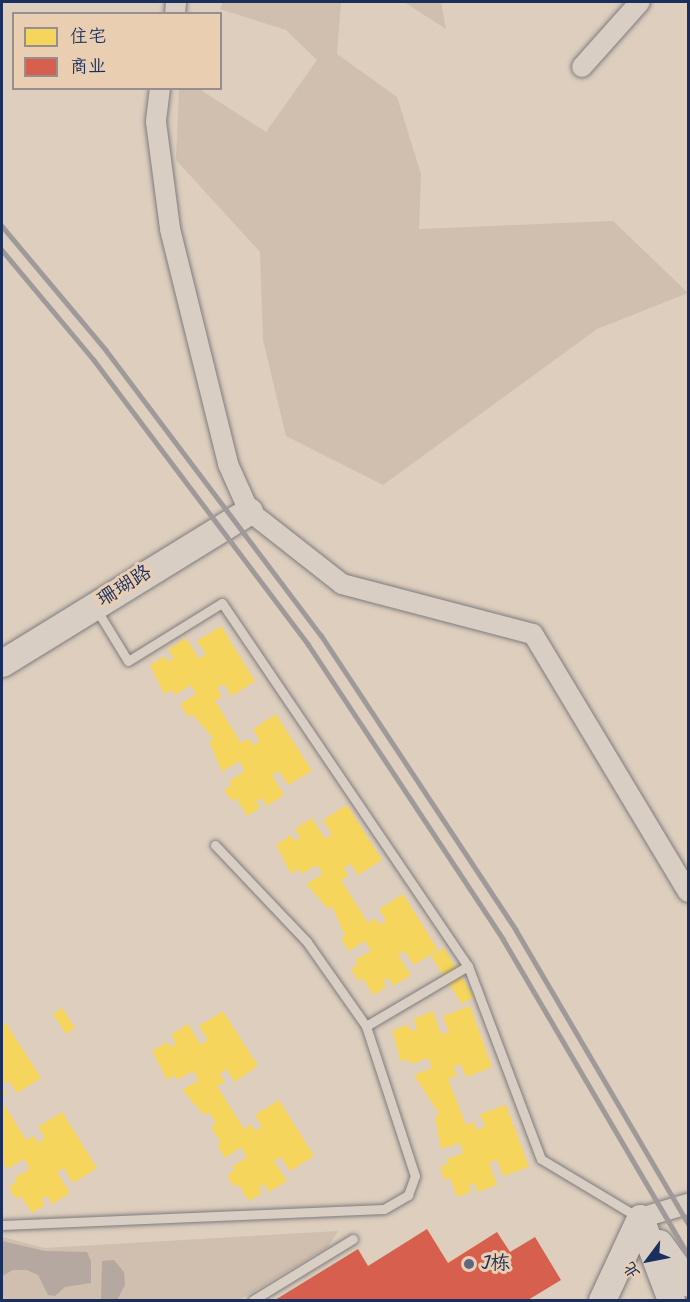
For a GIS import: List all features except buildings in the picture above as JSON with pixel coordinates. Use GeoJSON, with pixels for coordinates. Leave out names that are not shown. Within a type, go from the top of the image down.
{"type":"FeatureCollection","features":[{"type":"Feature","properties":{"kind":"street"},"geometry":{"type":"LineString","coordinates":[[582,67],[640,2]]}},
{"type":"Feature","properties":{"kind":"street"},"geometry":{"type":"LineString","coordinates":[[160,90],[156,122],[170,229],[228,464],[249,511],[342,584],[533,634],[688,892]]}},
{"type":"Feature","properties":{"kind":"street","name":"珊瑚路"},"geometry":{"type":"LineString","coordinates":[[2,663],[249,511]]}},
{"type":"Feature","properties":{"kind":"street"},"geometry":{"type":"LineString","coordinates":[[602,1300],[640,1218],[688,1204]]}},
{"type":"Feature","properties":{"kind":"street"},"geometry":{"type":"LineString","coordinates":[[640,1218],[688,1283]]}},
{"type":"Feature","properties":{"kind":"street"},"geometry":{"type":"LineString","coordinates":[[640,1218],[672,1300],[688,1290]]}},
{"type":"Feature","properties":{"kind":"lane"},"geometry":{"type":"LineString","coordinates":[[94,606],[128,661],[222,603],[468,966],[541,1159],[640,1218]]}},
{"type":"Feature","properties":{"kind":"lane"},"geometry":{"type":"LineString","coordinates":[[2,1225],[384,1209],[408,1195],[415,1176],[366,1026],[308,942],[215,845]]}},
{"type":"Feature","properties":{"kind":"lane"},"geometry":{"type":"LineString","coordinates":[[366,1026],[468,966]]}},
{"type":"Feature","properties":{"kind":"lane"},"geometry":{"type":"LineString","coordinates":[[253,1300],[353,1239]]}},
{"type":"Feature","properties":{"kind":"shaded area"},"geometry":{"type":"Polygon","coordinates":[[[223,2],[341,2],[337,54],[397,97],[421,174],[419,229],[613,221],[688,293],[597,329],[383,485],[286,436],[263,340],[260,252],[176,160],[179,90],[201,90],[266,132],[317,60],[286,30],[220,9],[223,2]]]}},
{"type":"Feature","properties":{"kind":"shaded area"},"geometry":{"type":"Polygon","coordinates":[[[404,2],[441,2],[446,29],[404,2]]]}},
{"type":"Feature","properties":{"kind":"shaded area"},"geometry":{"type":"Polygon","coordinates":[[[338,1231],[328,1247],[239,1300],[2,1300],[2,1237],[45,1248],[338,1231]]]}},
{"type":"Feature","properties":{"kind":"shaded area"},"geometry":{"type":"Polygon","coordinates":[[[2,1241],[45,1251],[87,1252],[91,1261],[91,1283],[65,1287],[55,1296],[48,1295],[38,1275],[27,1270],[13,1270],[2,1276],[2,1241]]]}},
{"type":"Feature","properties":{"kind":"shaded area"},"geometry":{"type":"Polygon","coordinates":[[[114,1260],[124,1272],[125,1285],[117,1300],[101,1300],[102,1261],[114,1260]]]}},
{"type":"Feature","properties":{"kind":"railway"},"geometry":{"type":"LineString","coordinates":[[2,226],[106,350],[321,635],[516,930],[688,1223]]}},
{"type":"Feature","properties":{"kind":"railway"},"geometry":{"type":"LineString","coordinates":[[2,250],[94,360],[308,644],[503,939],[688,1254]]}},
{"type":"Feature","properties":{"kind":"place","name":"J栋"},"geometry":{"type":"Point","coordinates":[469,1264]}}]}
